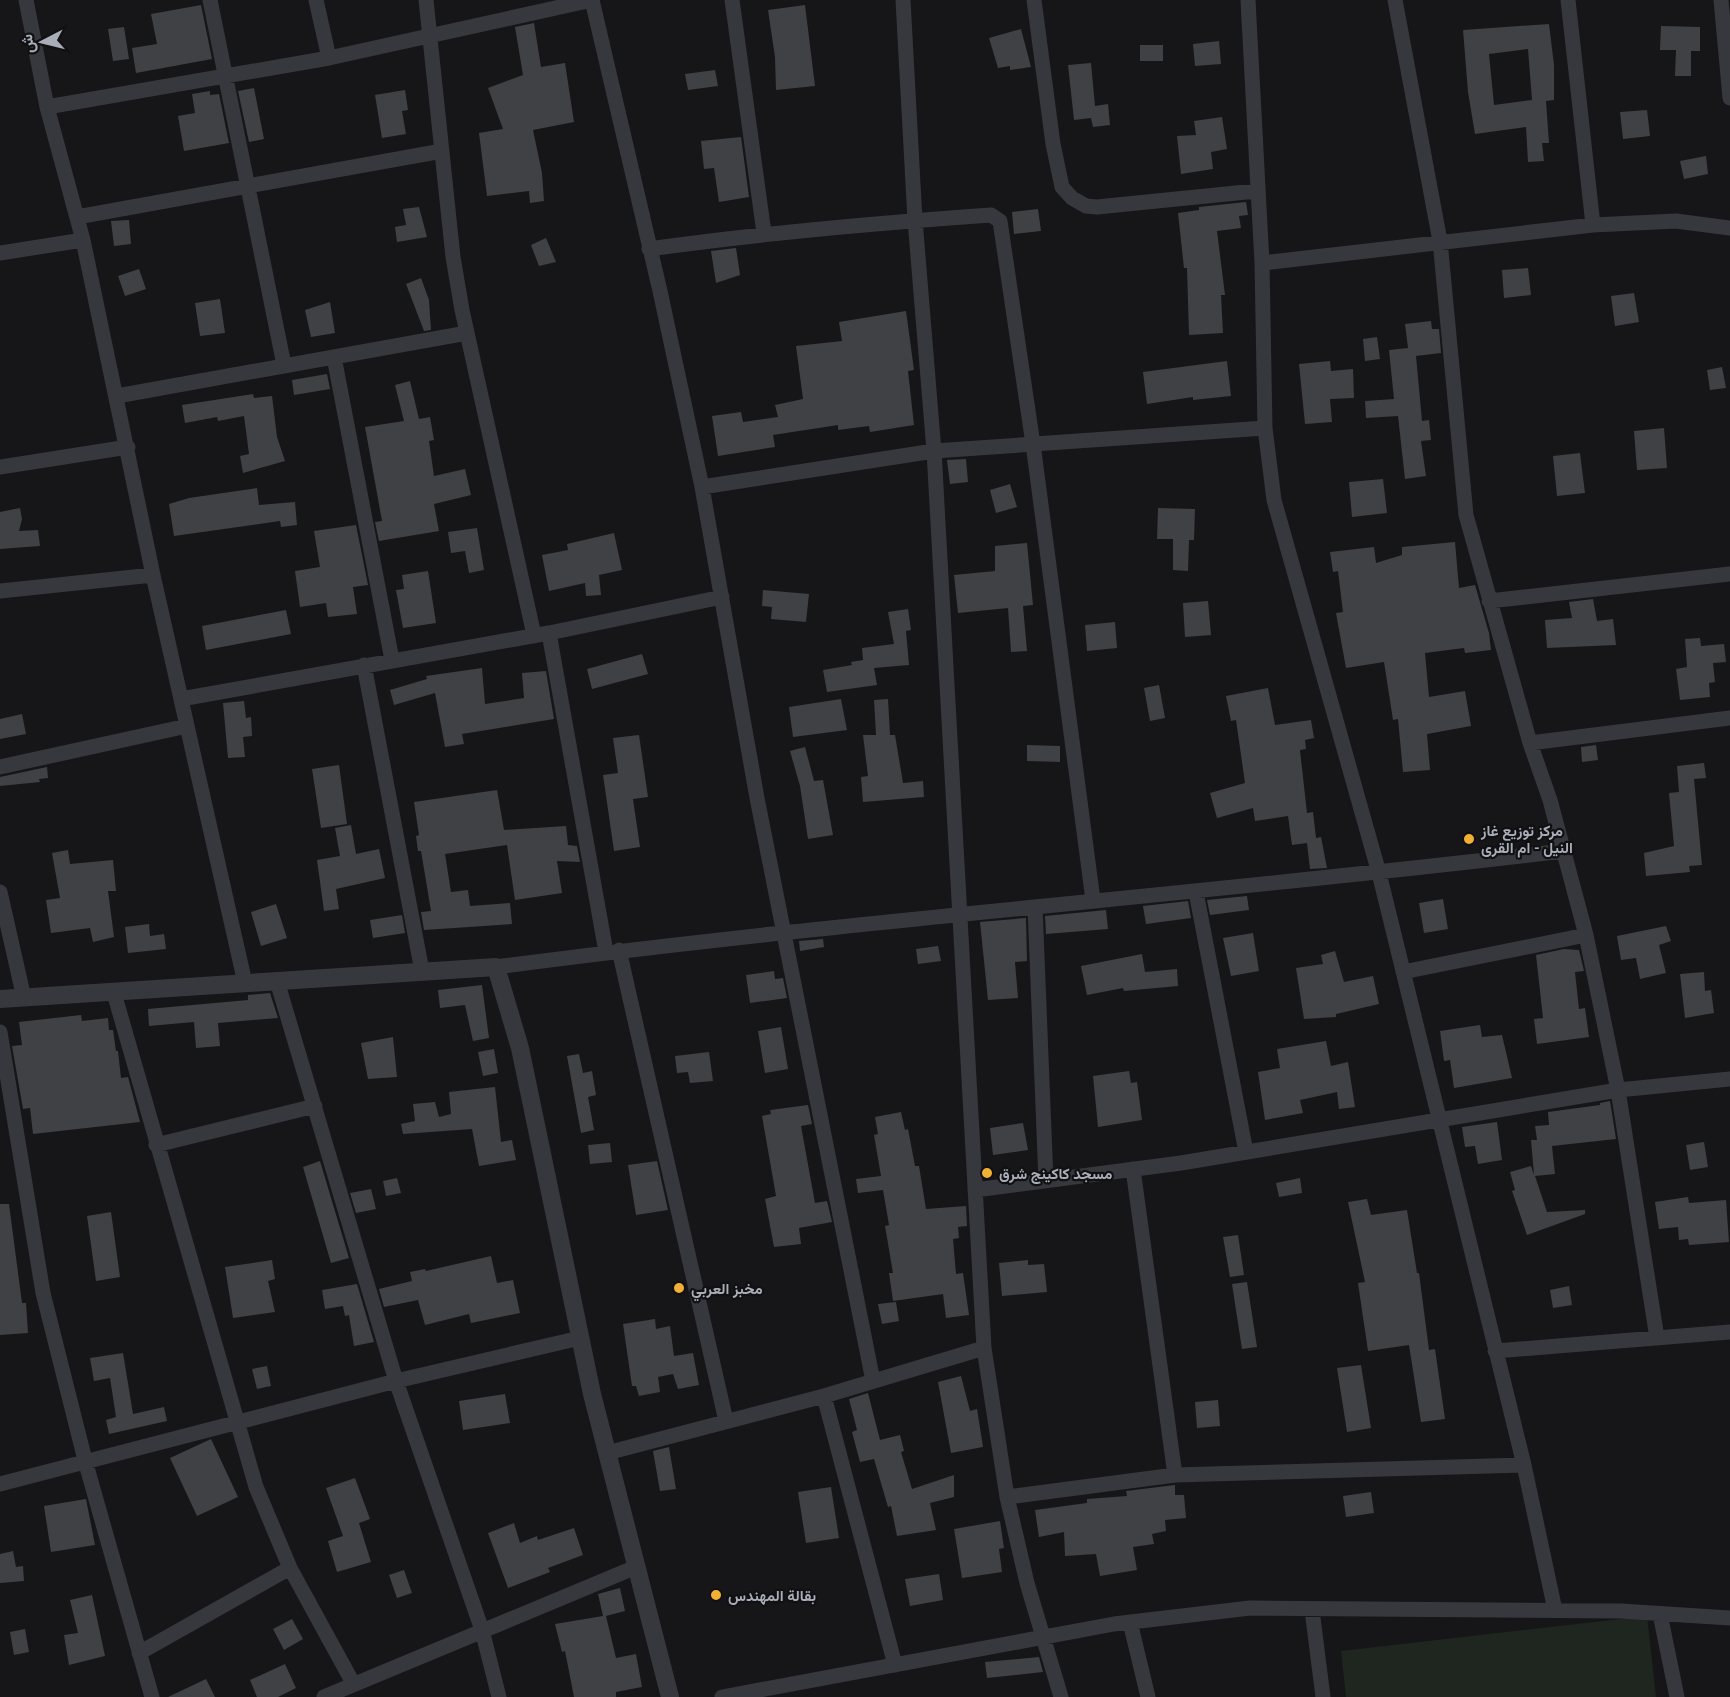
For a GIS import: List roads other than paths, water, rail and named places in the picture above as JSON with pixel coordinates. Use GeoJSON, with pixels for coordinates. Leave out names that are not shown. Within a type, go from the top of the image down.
{"type":"FeatureCollection","features":[{"type":"Feature","properties":{"kind":"street"},"geometry":{"type":"LineString","coordinates":[[26,0],[47,107],[83,240],[153,575],[245,983]]}},
{"type":"Feature","properties":{"kind":"street"},"geometry":{"type":"LineString","coordinates":[[210,0],[284,365]]}},
{"type":"Feature","properties":{"kind":"street"},"geometry":{"type":"LineString","coordinates":[[316,0],[329,58]]}},
{"type":"Feature","properties":{"kind":"street"},"geometry":{"type":"LineString","coordinates":[[426,0],[453,257],[467,333],[542,634],[613,951],[726,1421]]}},
{"type":"Feature","properties":{"kind":"street"},"geometry":{"type":"LineString","coordinates":[[47,107],[329,58],[592,0],[702,487],[784,932],[873,1381]]}},
{"type":"Feature","properties":{"kind":"street"},"geometry":{"type":"LineString","coordinates":[[732,0],[764,233]]}},
{"type":"Feature","properties":{"kind":"street"},"geometry":{"type":"LineString","coordinates":[[903,0],[915,220],[934,451],[984,1348],[1007,1497],[1027,1583],[1061,1697]]}},
{"type":"Feature","properties":{"kind":"street"},"geometry":{"type":"LineString","coordinates":[[1034,0],[1053,144],[1062,187],[1072,198],[1086,206],[1097,207],[1256,191]]}},
{"type":"Feature","properties":{"kind":"street"},"geometry":{"type":"LineString","coordinates":[[1248,0],[1256,191],[1262,263],[1265,428],[1274,500],[1379,873],[1524,1465],[1555,1610]]}},
{"type":"Feature","properties":{"kind":"street"},"geometry":{"type":"LineString","coordinates":[[1395,0],[1440,241],[1461,483],[1468,526],[1530,743],[1550,800],[1586,935],[1618,1090],[1657,1338]]}},
{"type":"Feature","properties":{"kind":"street"},"geometry":{"type":"LineString","coordinates":[[1568,0],[1593,225]]}},
{"type":"Feature","properties":{"kind":"street"},"geometry":{"type":"LineString","coordinates":[[1721,0],[1730,98]]}},
{"type":"Feature","properties":{"kind":"street"},"geometry":{"type":"LineString","coordinates":[[77,217],[248,184],[442,151]]}},
{"type":"Feature","properties":{"kind":"street"},"geometry":{"type":"LineString","coordinates":[[649,249],[764,233],[915,220],[991,215],[1000,221],[1033,444],[1093,900]]}},
{"type":"Feature","properties":{"kind":"street"},"geometry":{"type":"LineString","coordinates":[[1262,263],[1593,225],[1676,221],[1730,228]]}},
{"type":"Feature","properties":{"kind":"street"},"geometry":{"type":"LineString","coordinates":[[0,253],[83,240]]}},
{"type":"Feature","properties":{"kind":"street"},"geometry":{"type":"LineString","coordinates":[[117,396],[467,333]]}},
{"type":"Feature","properties":{"kind":"street"},"geometry":{"type":"LineString","coordinates":[[334,357],[392,660]]}},
{"type":"Feature","properties":{"kind":"street"},"geometry":{"type":"LineString","coordinates":[[702,487],[934,451],[1265,428]]}},
{"type":"Feature","properties":{"kind":"street"},"geometry":{"type":"LineString","coordinates":[[0,467],[128,447]]}},
{"type":"Feature","properties":{"kind":"street"},"geometry":{"type":"LineString","coordinates":[[1489,601],[1730,574]]}},
{"type":"Feature","properties":{"kind":"street"},"geometry":{"type":"LineString","coordinates":[[0,591],[153,575]]}},
{"type":"Feature","properties":{"kind":"street"},"geometry":{"type":"LineString","coordinates":[[181,699],[542,634],[722,597]]}},
{"type":"Feature","properties":{"kind":"street"},"geometry":{"type":"LineString","coordinates":[[364,665],[422,971]]}},
{"type":"Feature","properties":{"kind":"street"},"geometry":{"type":"LineString","coordinates":[[1530,743],[1730,718]]}},
{"type":"Feature","properties":{"kind":"street"},"geometry":{"type":"LineString","coordinates":[[0,767],[187,726]]}},
{"type":"Feature","properties":{"kind":"street"},"geometry":{"type":"LineString","coordinates":[[0,999],[496,967],[784,932],[1379,873],[1563,851]]}},
{"type":"Feature","properties":{"kind":"street"},"geometry":{"type":"LineString","coordinates":[[0,892],[24,998]]}},
{"type":"Feature","properties":{"kind":"street"},"geometry":{"type":"LineString","coordinates":[[1196,892],[1246,1152]]}},
{"type":"Feature","properties":{"kind":"street"},"geometry":{"type":"LineString","coordinates":[[1035,907],[1046,1181]]}},
{"type":"Feature","properties":{"kind":"street"},"geometry":{"type":"LineString","coordinates":[[1403,972],[1586,935]]}},
{"type":"Feature","properties":{"kind":"street"},"geometry":{"type":"LineString","coordinates":[[496,967],[520,1048],[580,1338],[607,1453],[670,1697]]}},
{"type":"Feature","properties":{"kind":"street"},"geometry":{"type":"LineString","coordinates":[[277,981],[396,1381],[482,1630],[499,1697]]}},
{"type":"Feature","properties":{"kind":"street"},"geometry":{"type":"LineString","coordinates":[[114,993],[256,1487],[290,1568],[353,1683]]}},
{"type":"Feature","properties":{"kind":"street"},"geometry":{"type":"LineString","coordinates":[[0,1032],[43,1293],[86,1464],[152,1697]]}},
{"type":"Feature","properties":{"kind":"street"},"geometry":{"type":"LineString","coordinates":[[975,1190],[1246,1152],[1618,1090],[1730,1078]]}},
{"type":"Feature","properties":{"kind":"street"},"geometry":{"type":"LineString","coordinates":[[156,1145],[315,1106]]}},
{"type":"Feature","properties":{"kind":"street"},"geometry":{"type":"LineString","coordinates":[[1133,1169],[1175,1475]]}},
{"type":"Feature","properties":{"kind":"street"},"geometry":{"type":"LineString","coordinates":[[1495,1351],[1730,1332]]}},
{"type":"Feature","properties":{"kind":"street"},"geometry":{"type":"LineString","coordinates":[[0,1484],[86,1464],[396,1381],[580,1338]]}},
{"type":"Feature","properties":{"kind":"street"},"geometry":{"type":"LineString","coordinates":[[607,1453],[824,1396],[984,1348]]}},
{"type":"Feature","properties":{"kind":"street"},"geometry":{"type":"LineString","coordinates":[[824,1396],[895,1665]]}},
{"type":"Feature","properties":{"kind":"street"},"geometry":{"type":"LineString","coordinates":[[1007,1497],[1175,1475],[1524,1465]]}},
{"type":"Feature","properties":{"kind":"street"},"geometry":{"type":"LineString","coordinates":[[324,1697],[636,1567]]}},
{"type":"Feature","properties":{"kind":"street"},"geometry":{"type":"LineString","coordinates":[[139,1653],[290,1568]]}},
{"type":"Feature","properties":{"kind":"street"},"geometry":{"type":"LineString","coordinates":[[722,1697],[1130,1622],[1250,1608],[1555,1610],[1730,1618]]}},
{"type":"Feature","properties":{"kind":"street"},"geometry":{"type":"LineString","coordinates":[[1312,1610],[1323,1697]]}},
{"type":"Feature","properties":{"kind":"street"},"geometry":{"type":"LineString","coordinates":[[1660,1614],[1677,1697]]}},
{"type":"Feature","properties":{"kind":"street"},"geometry":{"type":"LineString","coordinates":[[1130,1622],[1148,1697]]}},
{"type":"Feature","properties":{"kind":"place","name":"مركز توزيع غاز النيل - ام القرى"},"geometry":{"type":"Point","coordinates":[1469,839]}},
{"type":"Feature","properties":{"kind":"place","name":"مسجد كاكينج شرق"},"geometry":{"type":"Point","coordinates":[987,1173]}},
{"type":"Feature","properties":{"kind":"place","name":"مخبز العربي"},"geometry":{"type":"Point","coordinates":[679,1288]}},
{"type":"Feature","properties":{"kind":"place","name":"بقالة المهندس"},"geometry":{"type":"Point","coordinates":[716,1595]}}]}
